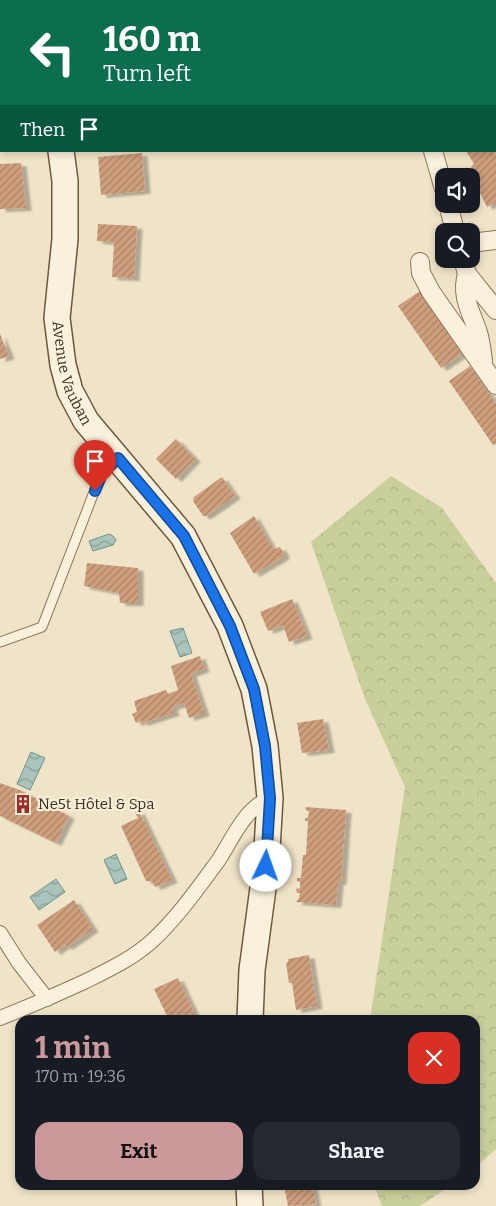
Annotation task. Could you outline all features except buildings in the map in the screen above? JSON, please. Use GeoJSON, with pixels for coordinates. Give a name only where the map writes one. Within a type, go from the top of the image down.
{"type":"FeatureCollection","features":[{"type":"Feature","properties":{"kind":"main road","name":"Avenue Vauban"},"geometry":{"type":"LineString","coordinates":[[61,152],[65,181],[65,238],[57,318],[63,365],[70,391],[86,421],[184,536],[230,626],[254,689],[265,746],[270,798],[266,866],[252,970],[250,1015]]}},
{"type":"Feature","properties":{"kind":"main road"},"geometry":{"type":"LineString","coordinates":[[249,1190],[250,1206]]}},
{"type":"Feature","properties":{"kind":"street"},"geometry":{"type":"LineString","coordinates":[[433,152],[438,168]]}},
{"type":"Feature","properties":{"kind":"street"},"geometry":{"type":"LineString","coordinates":[[480,243],[496,240]]}},
{"type":"Feature","properties":{"kind":"street"},"geometry":{"type":"LineString","coordinates":[[420,262],[421,273],[431,292],[496,385]]}},
{"type":"Feature","properties":{"kind":"street"},"geometry":{"type":"LineString","coordinates":[[465,268],[465,299],[479,336],[484,366]]}},
{"type":"Feature","properties":{"kind":"street"},"geometry":{"type":"LineString","coordinates":[[466,268],[496,310]]}},
{"type":"Feature","properties":{"kind":"street"},"geometry":{"type":"LineString","coordinates":[[0,1018],[47,999],[120,965],[152,942],[167,926],[217,861],[250,812],[260,802],[270,798]]}},
{"type":"Feature","properties":{"kind":"street"},"geometry":{"type":"LineString","coordinates":[[0,932],[19,963],[47,999]]}},
{"type":"Feature","properties":{"kind":"lane"},"geometry":{"type":"LineString","coordinates":[[0,642],[42,627],[102,474],[118,458]]}},
{"type":"Feature","properties":{"kind":"green space"},"geometry":{"type":"Polygon","coordinates":[[[391,476],[442,508],[496,583],[496,1149],[480,1163],[480,1015],[371,1015],[405,787],[365,699],[311,542],[391,476]]]}},
{"type":"Feature","properties":{"kind":"green space"},"geometry":{"type":"Polygon","coordinates":[[[376,1190],[444,1190],[420,1206],[382,1206],[376,1190]]]}},
{"type":"Feature","properties":{"kind":"water"},"geometry":{"type":"Polygon","coordinates":[[[109,534],[116,540],[113,545],[93,551],[89,541],[109,534]]]}},
{"type":"Feature","properties":{"kind":"water"},"geometry":{"type":"Polygon","coordinates":[[[183,628],[192,653],[180,657],[170,631],[183,628]]]}},
{"type":"Feature","properties":{"kind":"water"},"geometry":{"type":"Polygon","coordinates":[[[31,752],[45,758],[30,790],[17,784],[31,752]]]}},
{"type":"Feature","properties":{"kind":"water"},"geometry":{"type":"Polygon","coordinates":[[[116,854],[127,879],[115,884],[104,860],[116,854]]]}},
{"type":"Feature","properties":{"kind":"water"},"geometry":{"type":"Polygon","coordinates":[[[56,879],[65,892],[39,910],[30,897],[56,879]]]}},
{"type":"Feature","properties":{"kind":"place","name":"Ne5t Hôtel & Spa"},"geometry":{"type":"Point","coordinates":[23,804]}},
{"type":"Feature","properties":{"kind":"route"},"geometry":{"type":"LineString","coordinates":[[95,491],[102,474],[118,458],[184,536],[230,626],[254,689],[265,746],[270,798],[266,866]]}}]}
